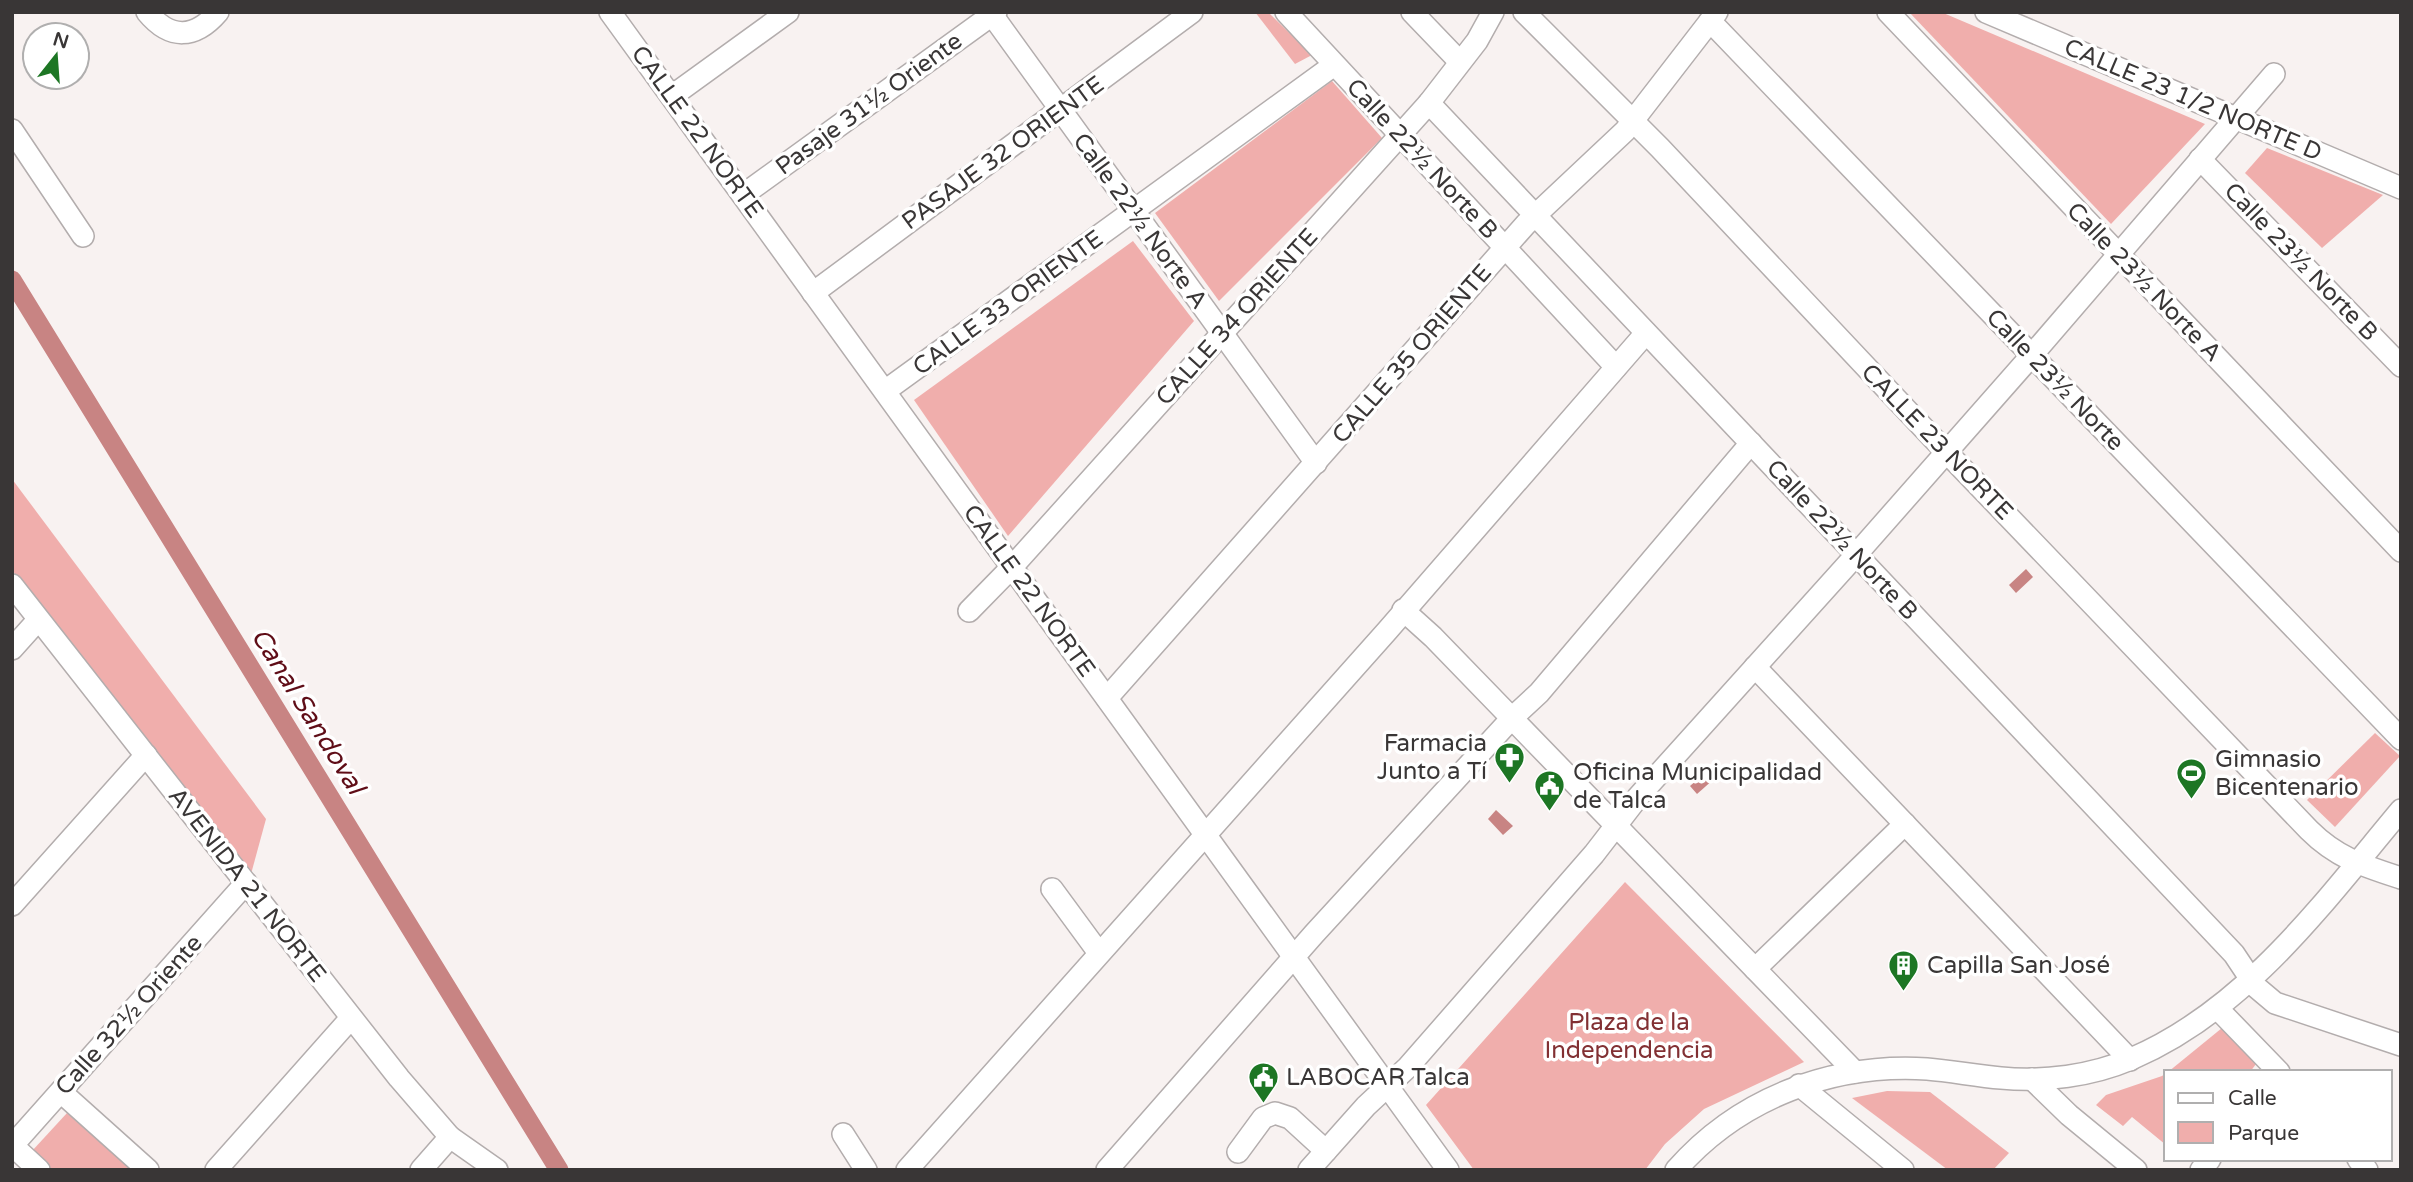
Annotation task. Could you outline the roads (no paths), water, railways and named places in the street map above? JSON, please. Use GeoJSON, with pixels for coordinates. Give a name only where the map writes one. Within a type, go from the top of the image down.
{"type":"FeatureCollection","features":[{"type":"Feature","properties":{"kind":"street"},"geometry":{"type":"LineString","coordinates":[[147,12],[166,29],[186,33],[193,33],[208,24],[218,12]]}},
{"type":"Feature","properties":{"kind":"street","name":"CALLE 22 NORTE"},"geometry":{"type":"LineString","coordinates":[[610,12],[1448,1170]]}},
{"type":"Feature","properties":{"kind":"street"},"geometry":{"type":"LineString","coordinates":[[672,96],[788,12]]}},
{"type":"Feature","properties":{"kind":"street","name":"PASAJE 32 ORIENTE"},"geometry":{"type":"LineString","coordinates":[[813,293],[1192,12]]}},
{"type":"Feature","properties":{"kind":"street","name":"Calle 22½ Norte B"},"geometry":{"type":"LineString","coordinates":[[1286,12],[1616,367]]}},
{"type":"Feature","properties":{"kind":"street"},"geometry":{"type":"LineString","coordinates":[[1412,12],[1460,62]]}},
{"type":"Feature","properties":{"kind":"street","name":"CALLE 34 ORIENTE"},"geometry":{"type":"LineString","coordinates":[[969,611],[1012,567],[1429,103],[1477,41],[1493,12]]}},
{"type":"Feature","properties":{"kind":"street","name":"CALLE 23 NORTE"},"geometry":{"type":"LineString","coordinates":[[1524,12],[1547,20],[1610,101],[1634,121],[2309,830],[2330,849],[2357,863],[2401,878]]}},
{"type":"Feature","properties":{"kind":"street","name":"Calle 23½ Norte A"},"geometry":{"type":"LineString","coordinates":[[1888,12],[2401,551]]}},
{"type":"Feature","properties":{"kind":"street","name":"CALLE 23 1/2 NORTE D"},"geometry":{"type":"LineString","coordinates":[[1986,12],[2401,188]]}},
{"type":"Feature","properties":{"kind":"street","name":"Calle 22½ Norte A"},"geometry":{"type":"LineString","coordinates":[[992,13],[1221,335],[1316,463]]}},
{"type":"Feature","properties":{"kind":"street","name":"Pasaje 31½ Oriente"},"geometry":{"type":"LineString","coordinates":[[743,195],[992,13]]}},
{"type":"Feature","properties":{"kind":"street","name":"CALLE 35 ORIENTE"},"geometry":{"type":"LineString","coordinates":[[1107,698],[1505,248],[1634,121],[1713,16]]}},
{"type":"Feature","properties":{"kind":"street","name":"Calle 23½ Norte"},"geometry":{"type":"LineString","coordinates":[[1713,16],[2032,355],[2401,739]]}},
{"type":"Feature","properties":{"kind":"street","name":"CALLE 33 ORIENTE"},"geometry":{"type":"LineString","coordinates":[[885,391],[1335,65]]}},
{"type":"Feature","properties":{"kind":"street"},"geometry":{"type":"LineString","coordinates":[[1238,1152],[1264,1118],[1275,1113],[1290,1118],[1318,1163],[1366,1106],[1408,1067],[1594,854],[1638,797],[1947,452],[2274,74]]}},
{"type":"Feature","properties":{"kind":"street","name":"Calle 22½ Norte B"},"geometry":{"type":"LineString","coordinates":[[1429,103],[2234,954],[2252,979]]}},
{"type":"Feature","properties":{"kind":"street"},"geometry":{"type":"LineString","coordinates":[[12,130],[83,236]]}},
{"type":"Feature","properties":{"kind":"street","name":"Calle 23½ Norte B"},"geometry":{"type":"LineString","coordinates":[[2200,159],[2401,366]]}},
{"type":"Feature","properties":{"kind":"street"},"geometry":{"type":"LineString","coordinates":[[907,1170],[1387,631],[1646,333]]}},
{"type":"Feature","properties":{"kind":"street"},"geometry":{"type":"LineString","coordinates":[[1107,1170],[1294,957],[1512,718],[1538,693],[1751,443]]}},
{"type":"Feature","properties":{"kind":"street","name":"AVENIDA 21 NORTE"},"geometry":{"type":"LineString","coordinates":[[12,585],[351,1018],[450,1137],[497,1170]]}},
{"type":"Feature","properties":{"kind":"street"},"geometry":{"type":"LineString","coordinates":[[1404,610],[1855,1072]]}},
{"type":"Feature","properties":{"kind":"street"},"geometry":{"type":"LineString","coordinates":[[12,649],[38,620]]}},
{"type":"Feature","properties":{"kind":"street"},"geometry":{"type":"LineString","coordinates":[[1755,667],[2130,1060]]}},
{"type":"Feature","properties":{"kind":"street"},"geometry":{"type":"LineString","coordinates":[[12,905],[146,755]]}},
{"type":"Feature","properties":{"kind":"street"},"geometry":{"type":"LineString","coordinates":[[1676,1170],[1721,1127],[1760,1103],[1799,1085],[1855,1072],[1890,1069],[1926,1069],[2003,1079],[2032,1079],[2082,1074],[2130,1060],[2176,1036],[2217,1009],[2252,979],[2281,951],[2401,810]]}},
{"type":"Feature","properties":{"kind":"street"},"geometry":{"type":"LineString","coordinates":[[1755,969],[1905,824]]}},
{"type":"Feature","properties":{"kind":"street","name":"Calle 32½ Oriente"},"geometry":{"type":"LineString","coordinates":[[13,1146],[246,883]]}},
{"type":"Feature","properties":{"kind":"street"},"geometry":{"type":"LineString","coordinates":[[1052,889],[1099,953]]}},
{"type":"Feature","properties":{"kind":"street"},"geometry":{"type":"LineString","coordinates":[[2252,979],[2261,993],[2275,1003],[2401,1045]]}},
{"type":"Feature","properties":{"kind":"street"},"geometry":{"type":"LineString","coordinates":[[2217,1009],[2278,1070]]}},
{"type":"Feature","properties":{"kind":"street"},"geometry":{"type":"LineString","coordinates":[[216,1170],[351,1018]]}},
{"type":"Feature","properties":{"kind":"street"},"geometry":{"type":"LineString","coordinates":[[2032,1079],[2068,1115],[2136,1170]]}},
{"type":"Feature","properties":{"kind":"street"},"geometry":{"type":"LineString","coordinates":[[1799,1085],[1903,1170]]}},
{"type":"Feature","properties":{"kind":"street"},"geometry":{"type":"LineString","coordinates":[[61,1092],[148,1170]]}},
{"type":"Feature","properties":{"kind":"street"},"geometry":{"type":"LineString","coordinates":[[843,1134],[866,1170]]}},
{"type":"Feature","properties":{"kind":"street"},"geometry":{"type":"LineString","coordinates":[[421,1170],[450,1137]]}},
{"type":"Feature","properties":{"kind":"street"},"geometry":{"type":"LineString","coordinates":[[13,1146],[39,1170]]}},
{"type":"Feature","properties":{"kind":"waterway","name":"Canal Sandoval"},"geometry":{"type":"LineString","coordinates":[[12,280],[559,1170]]}},
{"type":"Feature","properties":{"kind":"place","name":"Farmacia Junto a Tí"},"geometry":{"type":"Point","coordinates":[1510,784]}},
{"type":"Feature","properties":{"kind":"place","name":"Gimnasio Bicentenario"},"geometry":{"type":"Point","coordinates":[2192,800]}},
{"type":"Feature","properties":{"kind":"place","name":"Oficina Municipalidad de Talca"},"geometry":{"type":"Point","coordinates":[1550,813]}},
{"type":"Feature","properties":{"kind":"place","name":"Capilla San José"},"geometry":{"type":"Point","coordinates":[1904,992]}},
{"type":"Feature","properties":{"kind":"place","name":"LABOCAR Talca"},"geometry":{"type":"Point","coordinates":[1263,1104]}},
{"type":"Feature","properties":{"kind":"park label","name":"Plaza de la Independencia"},"geometry":{"type":"Point","coordinates":[1629,1036]}}]}
